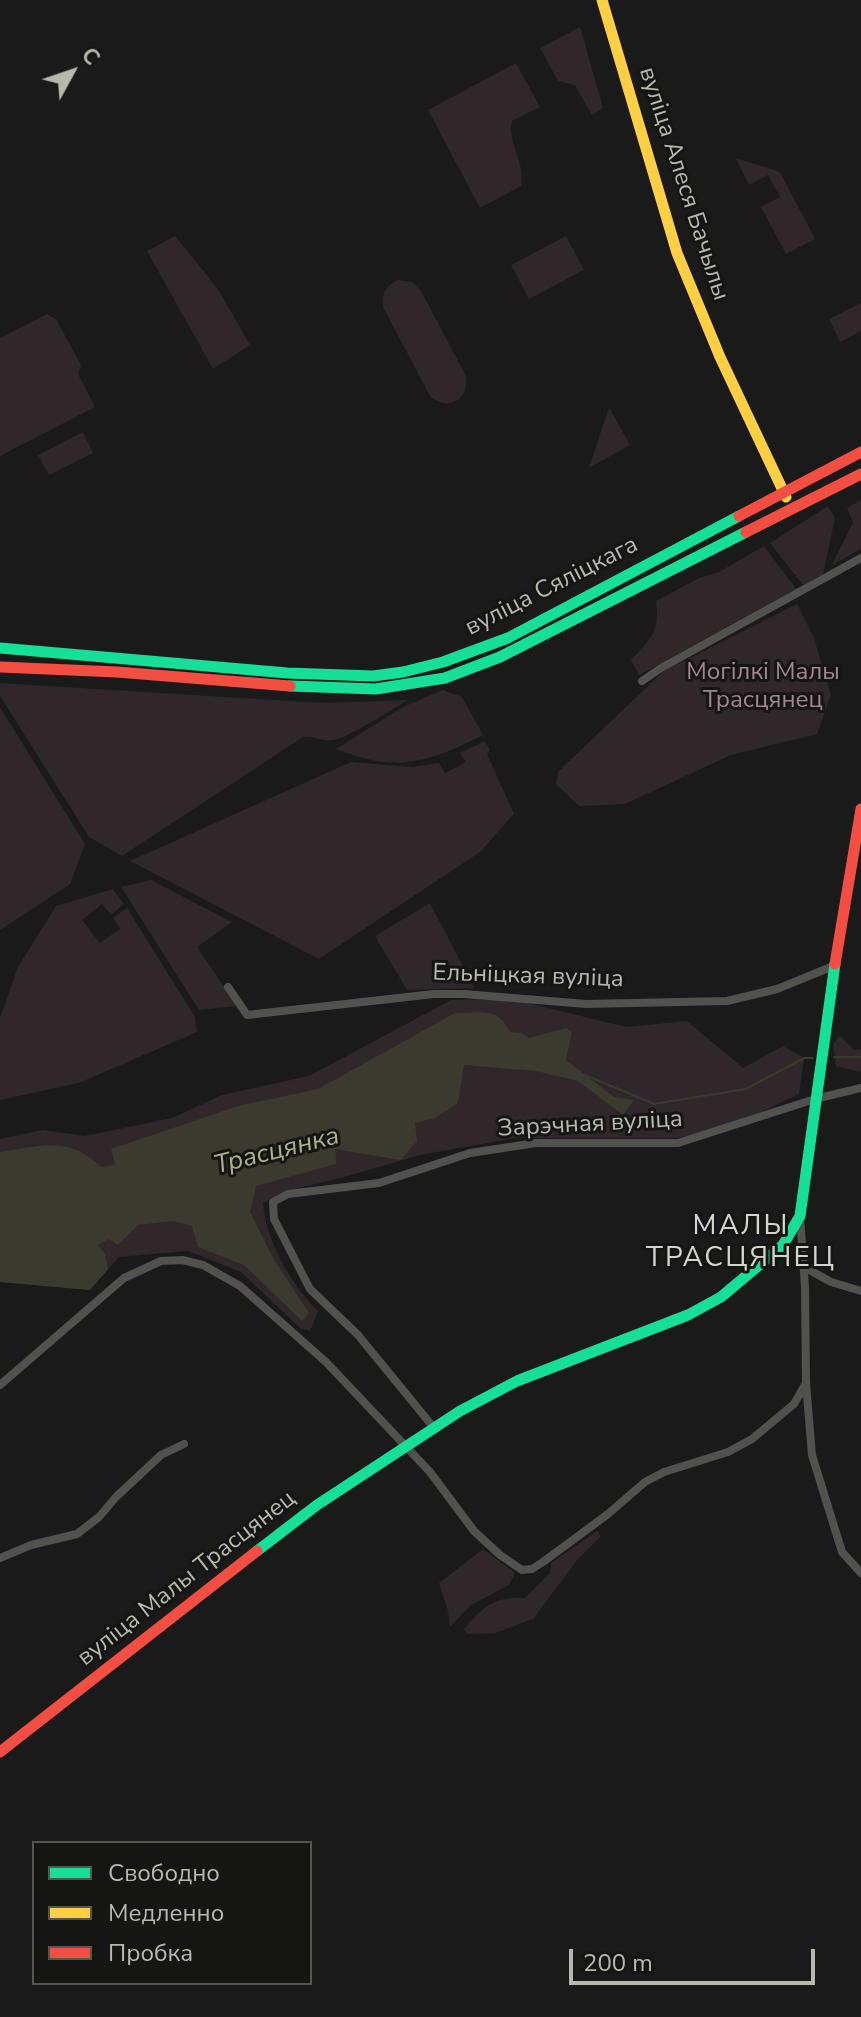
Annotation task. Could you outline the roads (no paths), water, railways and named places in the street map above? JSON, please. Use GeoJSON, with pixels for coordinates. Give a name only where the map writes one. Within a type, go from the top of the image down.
{"type":"FeatureCollection","features":[{"type":"Feature","properties":{"kind":"street","name":"вуліца Алеся Бачылы"},"geometry":{"type":"LineString","coordinates":[[602,0],[677,253],[720,357],[792,507]]}},
{"type":"Feature","properties":{"kind":"street","name":"вуліца Сяліцкага"},"geometry":{"type":"LineString","coordinates":[[0,648],[287,673],[373,676],[403,672],[443,662],[508,638],[861,452]]}},
{"type":"Feature","properties":{"kind":"street","name":"вуліца Сяліцкага"},"geometry":{"type":"LineString","coordinates":[[0,667],[117,672],[329,689],[376,689],[445,678],[500,657],[861,474]]}},
{"type":"Feature","properties":{"kind":"street"},"geometry":{"type":"LineString","coordinates":[[642,681],[861,558]]}},
{"type":"Feature","properties":{"kind":"street"},"geometry":{"type":"LineString","coordinates":[[815,1099],[861,809]]}},
{"type":"Feature","properties":{"kind":"street","name":"Ельніцкая вуліца"},"geometry":{"type":"LineString","coordinates":[[228,987],[247,1015],[434,994],[586,1004],[727,1001],[777,989],[836,964]]}},
{"type":"Feature","properties":{"kind":"street","name":"Зарэчная вуліца"},"geometry":{"type":"LineString","coordinates":[[434,1428],[358,1335],[310,1289],[274,1219],[273,1202],[278,1197],[379,1183],[470,1153],[536,1143],[678,1143],[815,1099],[861,1088]]}},
{"type":"Feature","properties":{"kind":"street","name":"вуліца Малы Трасцянец"},"geometry":{"type":"LineString","coordinates":[[0,1752],[317,1505],[404,1446],[460,1411],[539,1371],[688,1315],[730,1290],[783,1245],[800,1216],[815,1099]]}},
{"type":"Feature","properties":{"kind":"street"},"geometry":{"type":"LineString","coordinates":[[800,1216],[812,1455],[842,1552],[861,1573]]}},
{"type":"Feature","properties":{"kind":"street"},"geometry":{"type":"LineString","coordinates":[[783,1245],[798,1253],[804,1267],[831,1282],[861,1291]]}},
{"type":"Feature","properties":{"kind":"street"},"geometry":{"type":"LineString","coordinates":[[0,1370],[4,1382],[124,1278],[161,1261],[193,1261],[219,1272],[261,1303],[326,1362],[430,1472],[474,1531],[513,1565],[527,1570],[584,1532],[645,1482],[664,1472],[728,1452],[752,1439],[794,1404],[806,1383]]}},
{"type":"Feature","properties":{"kind":"street"},"geometry":{"type":"LineString","coordinates":[[0,1558],[31,1545],[77,1534],[99,1517],[161,1455],[184,1444]]}},
{"type":"Feature","properties":{"kind":"water"},"geometry":{"type":"Polygon","coordinates":[[[455,1013],[494,1015],[510,1032],[529,1038],[566,1028],[572,1032],[566,1060],[614,1097],[634,1100],[623,1115],[578,1081],[536,1071],[464,1065],[458,1103],[435,1118],[415,1123],[417,1141],[401,1160],[335,1149],[336,1164],[256,1186],[250,1212],[273,1258],[309,1313],[302,1321],[244,1265],[198,1247],[192,1226],[173,1221],[138,1225],[118,1245],[109,1239],[98,1245],[105,1254],[108,1269],[90,1290],[0,1282],[0,1152],[54,1145],[77,1150],[101,1167],[115,1165],[111,1149],[238,1106],[318,1089],[455,1013]]]}},
{"type":"Feature","properties":{"kind":"waterway","name":"Трасцянка"},"geometry":{"type":"LineString","coordinates":[[834,1057],[861,1057]]}},
{"type":"Feature","properties":{"kind":"waterway","name":"Трасцянка"},"geometry":{"type":"LineString","coordinates":[[585,1075],[654,1104],[746,1089],[804,1058],[813,1058]]}},
{"type":"Feature","properties":{"kind":"district","name":"МАЛЫ ТРАСЦЯНЕЦ"},"geometry":{"type":"Point","coordinates":[741,1243]}},
{"type":"Feature","properties":{"kind":"park label","name":"Могілкі Малы Трасцянец"},"geometry":{"type":"Point","coordinates":[763,687]}}]}
